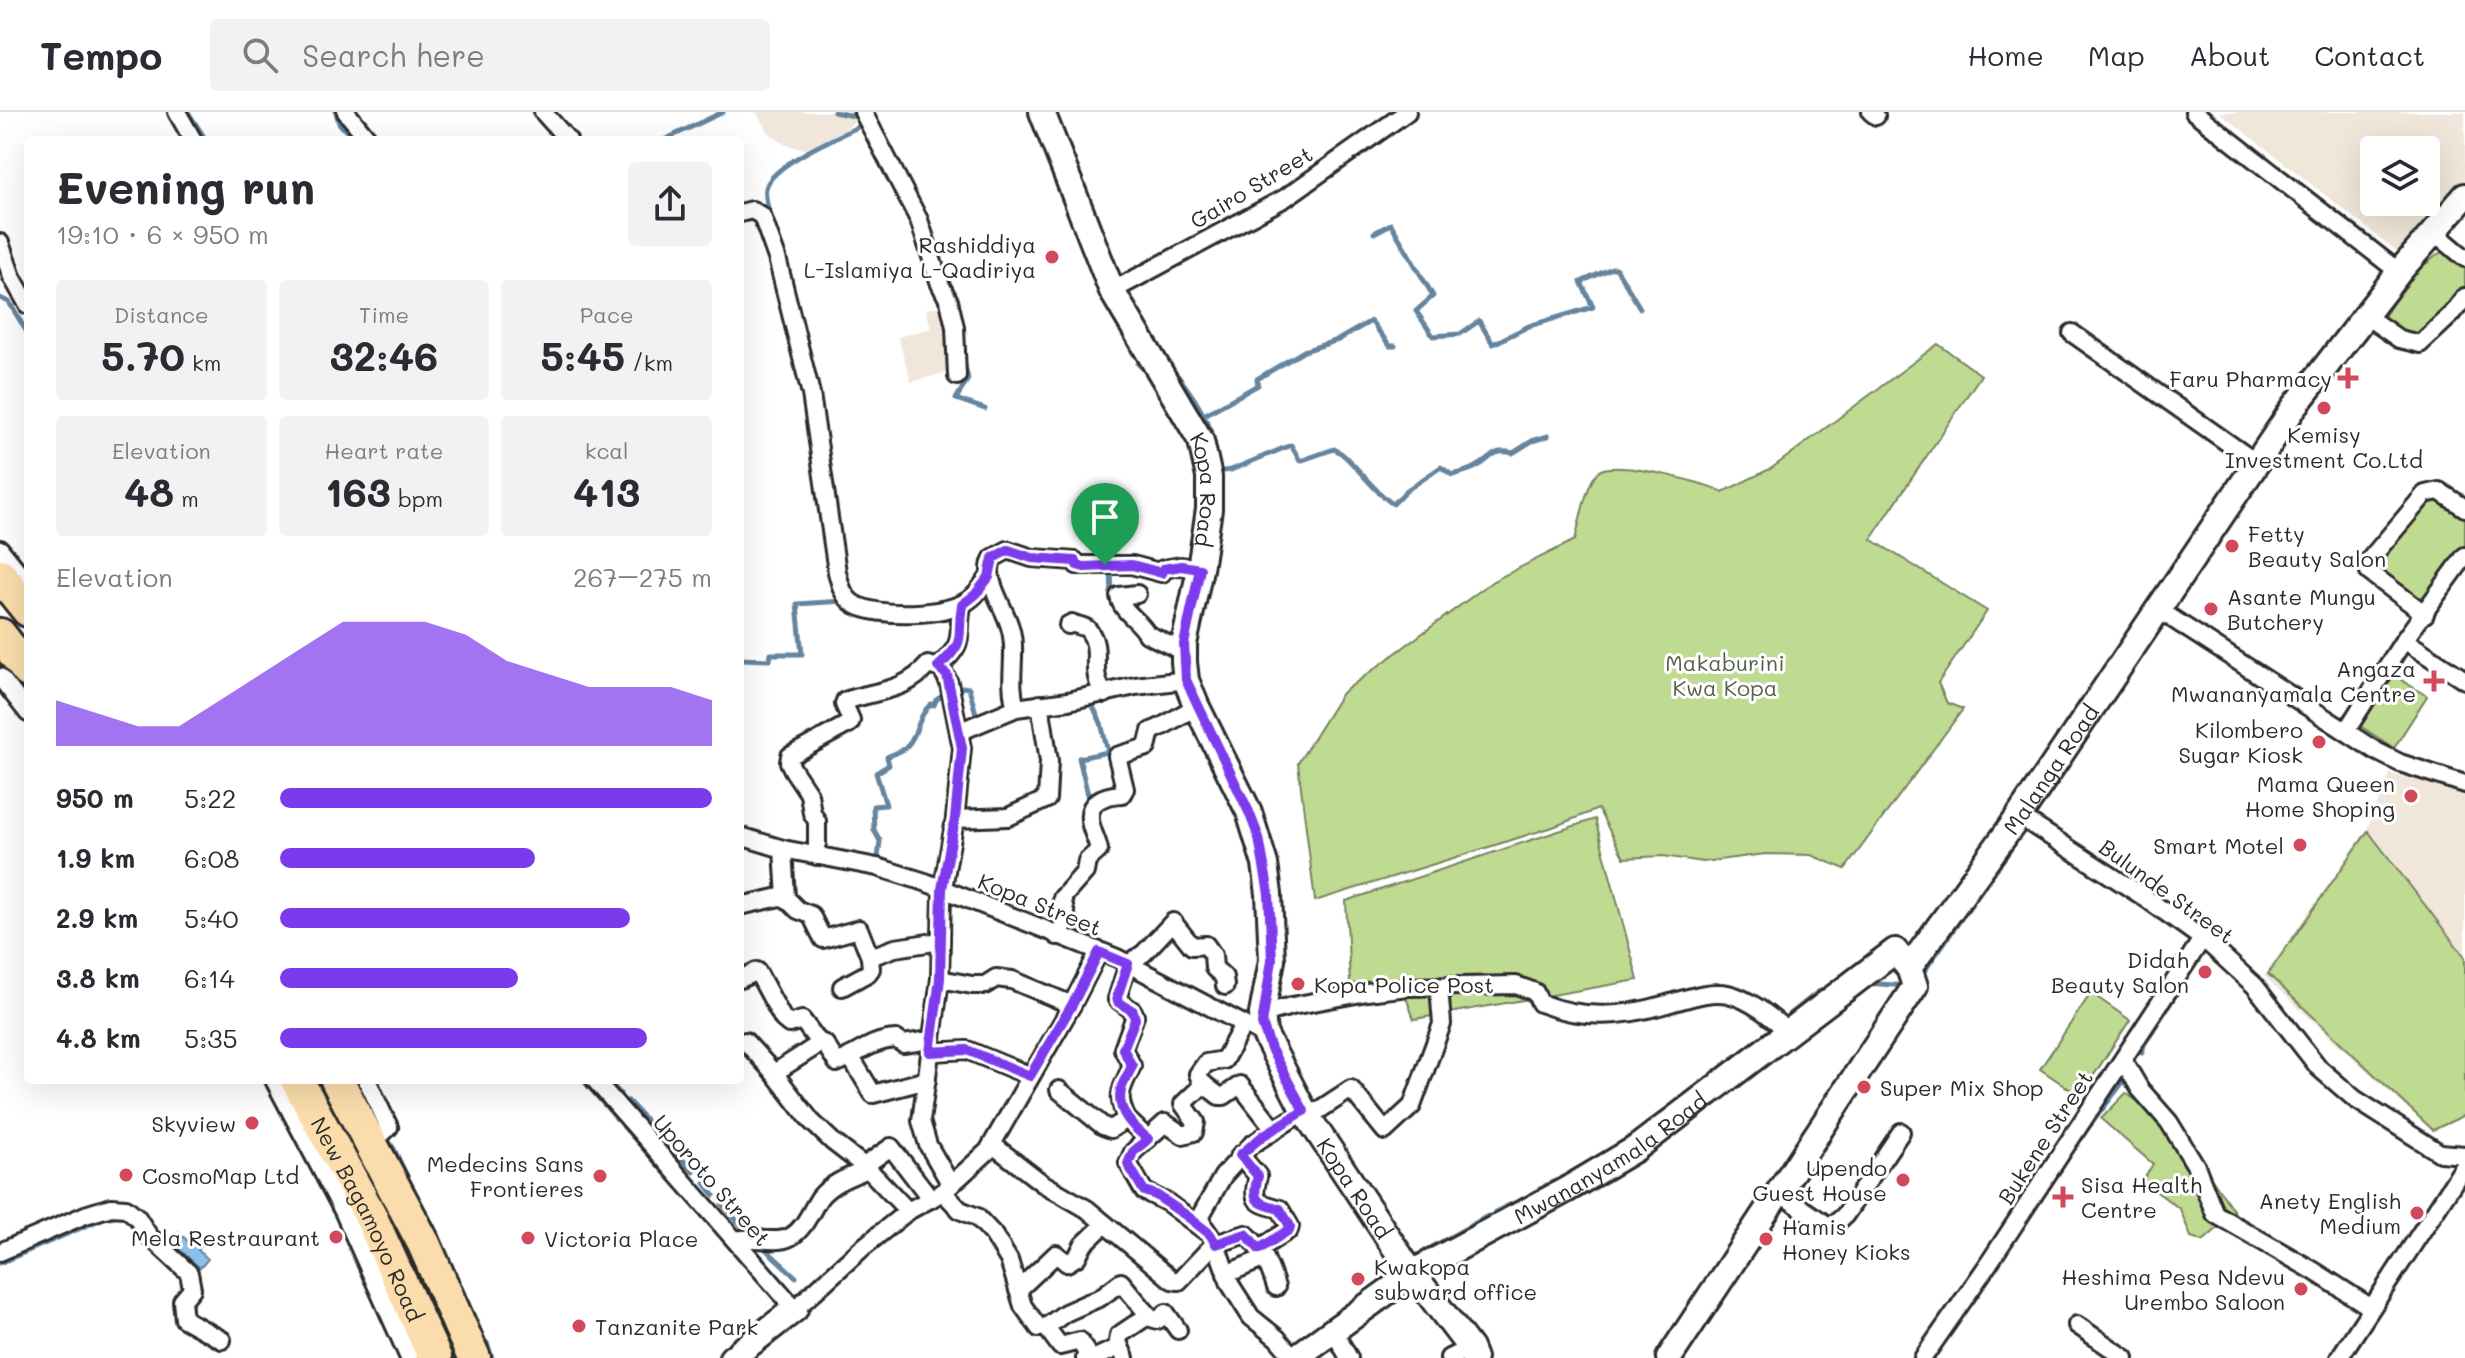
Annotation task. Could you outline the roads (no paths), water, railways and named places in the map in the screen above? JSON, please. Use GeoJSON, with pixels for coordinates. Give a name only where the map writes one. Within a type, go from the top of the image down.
{"type":"FeatureCollection","features":[{"type":"Feature","properties":{"kind":"highway"},"geometry":{"type":"LineString","coordinates":[[0,575],[24,605]]}},
{"type":"Feature","properties":{"kind":"highway"},"geometry":{"type":"LineString","coordinates":[[0,635],[24,666]]}},
{"type":"Feature","properties":{"kind":"highway","name":"New Bagamoyo Road"},"geometry":{"type":"LineString","coordinates":[[299,1084],[369,1213],[435,1358]]}},
{"type":"Feature","properties":{"kind":"highway","name":"New Bagamoyo Road"},"geometry":{"type":"LineString","coordinates":[[339,1084],[424,1244],[474,1358]]}},
{"type":"Feature","properties":{"kind":"street"},"geometry":{"type":"LineString","coordinates":[[177,112],[191,136]]}},
{"type":"Feature","properties":{"kind":"street"},"geometry":{"type":"LineString","coordinates":[[346,112],[366,136]]}},
{"type":"Feature","properties":{"kind":"street"},"geometry":{"type":"LineString","coordinates":[[543,112],[564,136]]}},
{"type":"Feature","properties":{"kind":"street"},"geometry":{"type":"LineString","coordinates":[[863,112],[919,220],[940,284],[949,301],[955,327],[957,376]]}},
{"type":"Feature","properties":{"kind":"street","name":"Kopa Road"},"geometry":{"type":"LineString","coordinates":[[1042,112],[1112,291],[1201,441],[1209,477],[1209,509],[1188,621],[1184,652],[1186,680],[1249,812],[1265,864],[1272,960],[1257,1025],[1304,1111],[1414,1272],[1464,1355]]}},
{"type":"Feature","properties":{"kind":"street","name":"Gairo Street"},"geometry":{"type":"LineString","coordinates":[[1112,291],[1285,198],[1407,112]]}},
{"type":"Feature","properties":{"kind":"street"},"geometry":{"type":"LineString","coordinates":[[2194,112],[2399,272]]}},
{"type":"Feature","properties":{"kind":"street","name":"Malanga Road"},"geometry":{"type":"LineString","coordinates":[[1669,1358],[1915,986],[1909,968],[2019,816],[2255,462],[2399,272],[2465,196]]}},
{"type":"Feature","properties":{"kind":"street"},"geometry":{"type":"LineString","coordinates":[[744,212],[752,210],[762,216],[777,258],[811,394],[837,572],[845,595],[853,603],[891,613],[926,612],[962,605],[975,595],[989,577],[993,558],[1008,550],[1032,558],[1075,561],[1084,567],[1132,565],[1162,573],[1163,569],[1181,566],[1200,569]]}},
{"type":"Feature","properties":{"kind":"street"},"geometry":{"type":"LineString","coordinates":[[2433,231],[2465,258]]}},
{"type":"Feature","properties":{"kind":"street"},"geometry":{"type":"LineString","coordinates":[[0,244],[12,277],[24,298]]}},
{"type":"Feature","properties":{"kind":"street"},"geometry":{"type":"LineString","coordinates":[[2366,316],[2399,339],[2420,344],[2465,297]]}},
{"type":"Feature","properties":{"kind":"street"},"geometry":{"type":"LineString","coordinates":[[2072,333],[2255,462]]}},
{"type":"Feature","properties":{"kind":"street"},"geometry":{"type":"LineString","coordinates":[[2425,614],[2369,572],[2371,558],[2425,494],[2439,491],[2465,508]]}},
{"type":"Feature","properties":{"kind":"street"},"geometry":{"type":"LineString","coordinates":[[0,549],[24,580]]}},
{"type":"Feature","properties":{"kind":"street"},"geometry":{"type":"LineString","coordinates":[[2346,731],[2404,640],[2465,556]]}},
{"type":"Feature","properties":{"kind":"street"},"geometry":{"type":"LineString","coordinates":[[989,577],[1011,630],[1011,680],[1016,708]]}},
{"type":"Feature","properties":{"kind":"street"},"geometry":{"type":"LineString","coordinates":[[1137,594],[1119,596],[1119,602],[1127,613],[1144,626],[1147,634],[1184,652]]}},
{"type":"Feature","properties":{"kind":"street"},"geometry":{"type":"LineString","coordinates":[[938,667],[959,642],[962,605]]}},
{"type":"Feature","properties":{"kind":"street"},"geometry":{"type":"LineString","coordinates":[[2156,608],[2400,763],[2463,781]]}},
{"type":"Feature","properties":{"kind":"street"},"geometry":{"type":"LineString","coordinates":[[1068,625],[1072,623],[1090,632],[1095,644],[1095,677],[1105,694]]}},
{"type":"Feature","properties":{"kind":"street"},"geometry":{"type":"LineString","coordinates":[[2404,640],[2465,680]]}},
{"type":"Feature","properties":{"kind":"street"},"geometry":{"type":"LineString","coordinates":[[817,856],[817,821],[812,813],[809,794],[789,762],[790,756],[850,723],[845,701],[898,687],[917,678],[928,665],[938,667],[947,675],[961,731],[962,748],[955,819],[942,889],[940,979],[922,1110],[922,1132],[942,1192]]}},
{"type":"Feature","properties":{"kind":"street"},"geometry":{"type":"LineString","coordinates":[[0,677],[24,708]]}},
{"type":"Feature","properties":{"kind":"street"},"geometry":{"type":"LineString","coordinates":[[961,731],[1016,708],[1186,680]]}},
{"type":"Feature","properties":{"kind":"street"},"geometry":{"type":"LineString","coordinates":[[955,819],[1008,817],[1047,799],[1049,761],[1040,704]]}},
{"type":"Feature","properties":{"kind":"street"},"geometry":{"type":"LineString","coordinates":[[1057,936],[1067,920],[1062,898],[1085,872],[1087,861],[1099,850],[1090,820],[1096,802],[1105,795],[1122,794],[1125,789],[1117,756],[1147,747],[1151,731],[1197,707]]}},
{"type":"Feature","properties":{"kind":"street","name":"Bulunde Street"},"geometry":{"type":"LineString","coordinates":[[2019,816],[2147,899],[2202,939],[2255,986],[2319,1068],[2355,1099],[2440,1153],[2465,1155]]}},
{"type":"Feature","properties":{"kind":"street","name":"Kopa Street"},"geometry":{"type":"LineString","coordinates":[[744,837],[783,849],[877,867],[942,889],[1128,964],[1257,1025]]}},
{"type":"Feature","properties":{"kind":"street"},"geometry":{"type":"LineString","coordinates":[[783,849],[786,898]]}},
{"type":"Feature","properties":{"kind":"street"},"geometry":{"type":"LineString","coordinates":[[744,905],[786,898],[798,910],[811,915],[823,939],[859,929],[870,957],[871,969],[842,987]]}},
{"type":"Feature","properties":{"kind":"street"},"geometry":{"type":"LineString","coordinates":[[1148,1139],[1127,1119],[1120,1092],[1132,1068],[1123,1049],[1135,1016],[1133,1011],[1118,1002],[1117,997],[1128,964],[1144,953],[1173,922],[1192,946],[1206,945],[1213,955],[1214,968],[1224,977],[1225,986]]}},
{"type":"Feature","properties":{"kind":"street","name":"Bukene Street"},"geometry":{"type":"LineString","coordinates":[[1924,1358],[2202,939]]}},
{"type":"Feature","properties":{"kind":"street"},"geometry":{"type":"LineString","coordinates":[[870,957],[895,948],[941,941]]}},
{"type":"Feature","properties":{"kind":"street","name":"Mwananyamala Road"},"geometry":{"type":"LineString","coordinates":[[1294,1358],[1414,1272],[1635,1149],[1895,951],[1909,968]]}},
{"type":"Feature","properties":{"kind":"street"},"geometry":{"type":"LineString","coordinates":[[732,1358],[795,1309],[908,1211],[942,1192],[973,1167],[993,1145],[1099,952]]}},
{"type":"Feature","properties":{"kind":"street"},"geometry":{"type":"LineString","coordinates":[[744,977],[757,971],[783,1019],[789,1024],[802,1020],[825,1044],[837,1063],[881,1040],[896,1039],[903,1044],[967,1050],[1030,1076]]}},
{"type":"Feature","properties":{"kind":"street"},"geometry":{"type":"LineString","coordinates":[[940,979],[972,985],[985,985],[996,978],[1012,980],[1072,1005]]}},
{"type":"Feature","properties":{"kind":"street"},"geometry":{"type":"LineString","coordinates":[[1275,1130],[1240,1085],[1222,1096],[1204,1084],[1198,1074],[1206,1063],[1224,1060],[1257,1025],[1292,1006],[1367,992],[1516,985],[1535,992],[1540,1003],[1560,1011],[1590,1016],[1618,1016],[1694,996],[1727,994],[1766,1012],[1790,1033]]}},
{"type":"Feature","properties":{"kind":"street"},"geometry":{"type":"LineString","coordinates":[[1294,1358],[1277,1338],[1251,1317],[1226,1274],[1201,1215],[1223,1176],[1240,1155],[1264,1135],[1304,1111],[1316,1112],[1351,1089],[1385,1131],[1407,1112],[1412,1106],[1442,1024],[1439,987]]}},
{"type":"Feature","properties":{"kind":"street"},"geometry":{"type":"LineString","coordinates":[[745,1041],[811,1121],[866,1167],[908,1211]]}},
{"type":"Feature","properties":{"kind":"street"},"geometry":{"type":"LineString","coordinates":[[774,1073],[821,1043]]}},
{"type":"Feature","properties":{"kind":"street"},"geometry":{"type":"LineString","coordinates":[[850,1056],[875,1095],[927,1080]]}},
{"type":"Feature","properties":{"kind":"street"},"geometry":{"type":"LineString","coordinates":[[2123,1060],[2140,1089],[2169,1122],[2196,1166],[2215,1214],[2370,1307]]}},
{"type":"Feature","properties":{"kind":"street"},"geometry":{"type":"LineString","coordinates":[[276,1084],[343,1211],[409,1358]]}},
{"type":"Feature","properties":{"kind":"street"},"geometry":{"type":"LineString","coordinates":[[369,1084],[389,1127],[372,1143]]}},
{"type":"Feature","properties":{"kind":"street","name":"Uporoto Street"},"geometry":{"type":"LineString","coordinates":[[598,1084],[795,1309]]}},
{"type":"Feature","properties":{"kind":"street"},"geometry":{"type":"LineString","coordinates":[[1204,1084],[1183,1104],[1196,1122],[1194,1132],[1183,1135],[1165,1123],[1133,1152],[1128,1163],[1147,1193],[1168,1203],[1213,1239]]}},
{"type":"Feature","properties":{"kind":"street"},"geometry":{"type":"LineString","coordinates":[[1059,1090],[1103,1126],[1111,1129],[1127,1119]]}},
{"type":"Feature","properties":{"kind":"street"},"geometry":{"type":"LineString","coordinates":[[1778,1192],[1827,1225],[1836,1223],[1845,1215],[1901,1132]]}},
{"type":"Feature","properties":{"kind":"street"},"geometry":{"type":"LineString","coordinates":[[993,1145],[1042,1183],[1087,1209],[1176,1282],[1213,1239],[1246,1234],[1262,1254],[1276,1287]]}},
{"type":"Feature","properties":{"kind":"street"},"geometry":{"type":"LineString","coordinates":[[735,1240],[747,1237],[782,1240],[790,1237],[797,1232],[826,1191],[866,1167],[891,1147],[960,1210],[977,1217],[993,1234],[1006,1253],[1028,1314],[1039,1328],[1101,1297],[1121,1282],[1155,1321],[1166,1313],[1178,1330]]}},
{"type":"Feature","properties":{"kind":"street"},"geometry":{"type":"LineString","coordinates":[[1226,1274],[1262,1254],[1290,1226],[1280,1209],[1261,1205],[1257,1201],[1255,1188],[1258,1176],[1240,1155]]}},
{"type":"Feature","properties":{"kind":"street"},"geometry":{"type":"LineString","coordinates":[[2339,1358],[2465,1165]]}},
{"type":"Feature","properties":{"kind":"street"},"geometry":{"type":"LineString","coordinates":[[0,1252],[85,1215],[111,1207],[126,1208],[137,1217],[157,1244],[189,1273],[193,1283],[182,1301],[184,1319],[222,1340]]}},
{"type":"Feature","properties":{"kind":"street"},"geometry":{"type":"LineString","coordinates":[[1018,1290],[1056,1254],[1067,1263],[1073,1261],[1083,1245],[1105,1224]]}},
{"type":"Feature","properties":{"kind":"street"},"geometry":{"type":"LineString","coordinates":[[1046,1327],[1060,1346],[1080,1341],[1089,1358],[1122,1352],[1119,1335],[1149,1315]]}},
{"type":"Feature","properties":{"kind":"street"},"geometry":{"type":"LineString","coordinates":[[2077,1325],[2125,1358]]}},
{"type":"Feature","properties":{"kind":"street"},"geometry":{"type":"LineString","coordinates":[[1333,1330],[1349,1358]]}},
{"type":"Feature","properties":{"kind":"water"},"geometry":{"type":"Polygon","coordinates":[[[178,1232],[190,1243],[194,1239],[201,1246],[198,1250],[208,1259],[200,1268],[170,1241],[178,1232]]]}},
{"type":"Feature","properties":{"kind":"waterway"},"geometry":{"type":"LineString","coordinates":[[188,112],[203,136]]}},
{"type":"Feature","properties":{"kind":"waterway"},"geometry":{"type":"LineString","coordinates":[[336,112],[339,123],[347,132],[355,134]]}},
{"type":"Feature","properties":{"kind":"waterway"},"geometry":{"type":"LineString","coordinates":[[672,136],[723,112]]}},
{"type":"Feature","properties":{"kind":"waterway"},"geometry":{"type":"LineString","coordinates":[[834,112],[859,117]]}},
{"type":"Feature","properties":{"kind":"waterway"},"geometry":{"type":"LineString","coordinates":[[770,219],[766,188],[771,179],[794,160],[866,123]]}},
{"type":"Feature","properties":{"kind":"waterway"},"geometry":{"type":"LineString","coordinates":[[1374,233],[1391,224],[1433,296],[1416,311],[1433,336],[1460,334],[1479,321],[1493,344],[1529,326],[1593,307],[1581,282],[1612,268],[1616,268],[1640,308]]}},
{"type":"Feature","properties":{"kind":"waterway"},"geometry":{"type":"LineString","coordinates":[[0,298],[9,302],[24,327]]}},
{"type":"Feature","properties":{"kind":"waterway"},"geometry":{"type":"LineString","coordinates":[[1111,311],[1140,361],[1138,364],[1150,375]]}},
{"type":"Feature","properties":{"kind":"waterway"},"geometry":{"type":"LineString","coordinates":[[1202,416],[1258,385],[1257,379],[1304,351],[1338,340],[1371,321],[1390,346],[1395,346]]}},
{"type":"Feature","properties":{"kind":"waterway"},"geometry":{"type":"LineString","coordinates":[[962,353],[968,379],[956,399],[985,409]]}},
{"type":"Feature","properties":{"kind":"waterway"},"geometry":{"type":"LineString","coordinates":[[1171,368],[1194,398],[1207,422],[1216,458]]}},
{"type":"Feature","properties":{"kind":"waterway"},"geometry":{"type":"LineString","coordinates":[[1217,472],[1231,470],[1291,445],[1300,461],[1334,449],[1393,504],[1407,490],[1441,467],[1452,475],[1462,473],[1496,453],[1513,453],[1532,441],[1548,436]]}},
{"type":"Feature","properties":{"kind":"waterway"},"geometry":{"type":"LineString","coordinates":[[1111,570],[1112,596]]}},
{"type":"Feature","properties":{"kind":"waterway"},"geometry":{"type":"LineString","coordinates":[[744,659],[770,660],[771,654],[802,654],[797,604],[844,601]]}},
{"type":"Feature","properties":{"kind":"waterway"},"geometry":{"type":"LineString","coordinates":[[954,687],[957,690],[969,688],[978,721]]}},
{"type":"Feature","properties":{"kind":"waterway"},"geometry":{"type":"LineString","coordinates":[[877,866],[880,841],[874,830],[873,806],[886,805],[876,773],[889,765],[887,757],[903,749],[913,738],[926,709],[948,692]]}},
{"type":"Feature","properties":{"kind":"waterway"},"geometry":{"type":"LineString","coordinates":[[1090,700],[1101,723],[1108,752],[1079,758],[1090,803]]}},
{"type":"Feature","properties":{"kind":"waterway"},"geometry":{"type":"LineString","coordinates":[[1920,977],[2018,838]]}},
{"type":"Feature","properties":{"kind":"waterway"},"geometry":{"type":"LineString","coordinates":[[2142,1053],[2200,956]]}},
{"type":"Feature","properties":{"kind":"waterway"},"geometry":{"type":"LineString","coordinates":[[1866,983],[1908,986]]}},
{"type":"Feature","properties":{"kind":"waterway"},"geometry":{"type":"LineString","coordinates":[[1788,1016],[1818,992],[1829,989]]}},
{"type":"Feature","properties":{"kind":"waterway"},"geometry":{"type":"LineString","coordinates":[[1757,1041],[1775,1027]]}},
{"type":"Feature","properties":{"kind":"waterway"},"geometry":{"type":"LineString","coordinates":[[2082,1136],[2129,1074]]}},
{"type":"Feature","properties":{"kind":"waterway"},"geometry":{"type":"LineString","coordinates":[[586,1084],[617,1119]]}},
{"type":"Feature","properties":{"kind":"waterway"},"geometry":{"type":"LineString","coordinates":[[611,1084],[620,1094]]}},
{"type":"Feature","properties":{"kind":"waterway"},"geometry":{"type":"LineString","coordinates":[[628,1101],[694,1172]]}},
{"type":"Feature","properties":{"kind":"waterway"},"geometry":{"type":"LineString","coordinates":[[1807,1170],[1828,1142],[1838,1122]]}},
{"type":"Feature","properties":{"kind":"waterway"},"geometry":{"type":"LineString","coordinates":[[623,1126],[662,1169]]}},
{"type":"Feature","properties":{"kind":"waterway"},"geometry":{"type":"LineString","coordinates":[[385,1136],[414,1191]]}},
{"type":"Feature","properties":{"kind":"waterway"},"geometry":{"type":"LineString","coordinates":[[1562,1178],[1575,1171]]}},
{"type":"Feature","properties":{"kind":"waterway"},"geometry":{"type":"LineString","coordinates":[[1545,1186],[1555,1181]]}},
{"type":"Feature","properties":{"kind":"waterway"},"geometry":{"type":"LineString","coordinates":[[705,1183],[714,1195]]}},
{"type":"Feature","properties":{"kind":"waterway"},"geometry":{"type":"LineString","coordinates":[[1533,1193],[1542,1188]]}},
{"type":"Feature","properties":{"kind":"waterway"},"geometry":{"type":"LineString","coordinates":[[1495,1212],[1516,1202]]}},
{"type":"Feature","properties":{"kind":"waterway"},"geometry":{"type":"LineString","coordinates":[[722,1204],[745,1230]]}},
{"type":"Feature","properties":{"kind":"waterway"},"geometry":{"type":"LineString","coordinates":[[0,1263],[104,1218],[119,1215]]}},
{"type":"Feature","properties":{"kind":"waterway"},"geometry":{"type":"LineString","coordinates":[[1409,1260],[1488,1216]]}},
{"type":"Feature","properties":{"kind":"waterway"},"geometry":{"type":"LineString","coordinates":[[760,1244],[796,1277]]}},
{"type":"Feature","properties":{"kind":"waterway"},"geometry":{"type":"LineString","coordinates":[[487,1343],[492,1358]]}},
{"type":"Feature","properties":{"kind":"place","name":"Rashiddiya L-Islamiya L-Qadiriya"},"geometry":{"type":"Point","coordinates":[1052,257]}},
{"type":"Feature","properties":{"kind":"place","name":"Faru Pharmacy"},"geometry":{"type":"Point","coordinates":[2348,378]}},
{"type":"Feature","properties":{"kind":"place","name":"Kemisy Investment Co.Ltd"},"geometry":{"type":"Point","coordinates":[2324,408]}},
{"type":"Feature","properties":{"kind":"place","name":"Fetty Beauty Salon"},"geometry":{"type":"Point","coordinates":[2232,546]}},
{"type":"Feature","properties":{"kind":"place","name":"Asante Mungu Butchery"},"geometry":{"type":"Point","coordinates":[2211,609]}},
{"type":"Feature","properties":{"kind":"place","name":"Angaza Mwananyamala Centre"},"geometry":{"type":"Point","coordinates":[2434,681]}},
{"type":"Feature","properties":{"kind":"place","name":"Kilombero Sugar Kiosk"},"geometry":{"type":"Point","coordinates":[2319,742]}},
{"type":"Feature","properties":{"kind":"place","name":"Mama Queen Home Shoping"},"geometry":{"type":"Point","coordinates":[2411,796]}},
{"type":"Feature","properties":{"kind":"place","name":"Smart Motel"},"geometry":{"type":"Point","coordinates":[2300,845]}},
{"type":"Feature","properties":{"kind":"place","name":"Didah Beauty Salon"},"geometry":{"type":"Point","coordinates":[2205,972]}},
{"type":"Feature","properties":{"kind":"place","name":"Kopa Police Post"},"geometry":{"type":"Point","coordinates":[1298,984]}},
{"type":"Feature","properties":{"kind":"place","name":"Super Mix Shop"},"geometry":{"type":"Point","coordinates":[1864,1087]}},
{"type":"Feature","properties":{"kind":"place","name":"Skyview"},"geometry":{"type":"Point","coordinates":[252,1123]}},
{"type":"Feature","properties":{"kind":"place","name":"CosmoMap Ltd"},"geometry":{"type":"Point","coordinates":[126,1175]}},
{"type":"Feature","properties":{"kind":"place","name":"Medecins Sans Frontieres"},"geometry":{"type":"Point","coordinates":[600,1176]}},
{"type":"Feature","properties":{"kind":"place","name":"Upendo Guest House"},"geometry":{"type":"Point","coordinates":[1903,1180]}},
{"type":"Feature","properties":{"kind":"place","name":"Sisa Health Centre"},"geometry":{"type":"Point","coordinates":[2063,1197]}},
{"type":"Feature","properties":{"kind":"place","name":"Anety English Medium"},"geometry":{"type":"Point","coordinates":[2417,1213]}},
{"type":"Feature","properties":{"kind":"place","name":"Mela Restraurant"},"geometry":{"type":"Point","coordinates":[336,1237]}},
{"type":"Feature","properties":{"kind":"place","name":"Victoria Place"},"geometry":{"type":"Point","coordinates":[528,1238]}},
{"type":"Feature","properties":{"kind":"place","name":"Hamis Honey Kioks"},"geometry":{"type":"Point","coordinates":[1766,1239]}},
{"type":"Feature","properties":{"kind":"place","name":"Kwakopa subward office"},"geometry":{"type":"Point","coordinates":[1358,1279]}},
{"type":"Feature","properties":{"kind":"place","name":"Heshima Pesa Ndevu Urembo Saloon"},"geometry":{"type":"Point","coordinates":[2301,1289]}},
{"type":"Feature","properties":{"kind":"place","name":"Tanzanite Park"},"geometry":{"type":"Point","coordinates":[579,1326]}},
{"type":"Feature","properties":{"kind":"park label","name":"Makaburini Kwa Kopa"},"geometry":{"type":"Point","coordinates":[1725,674]}}]}
